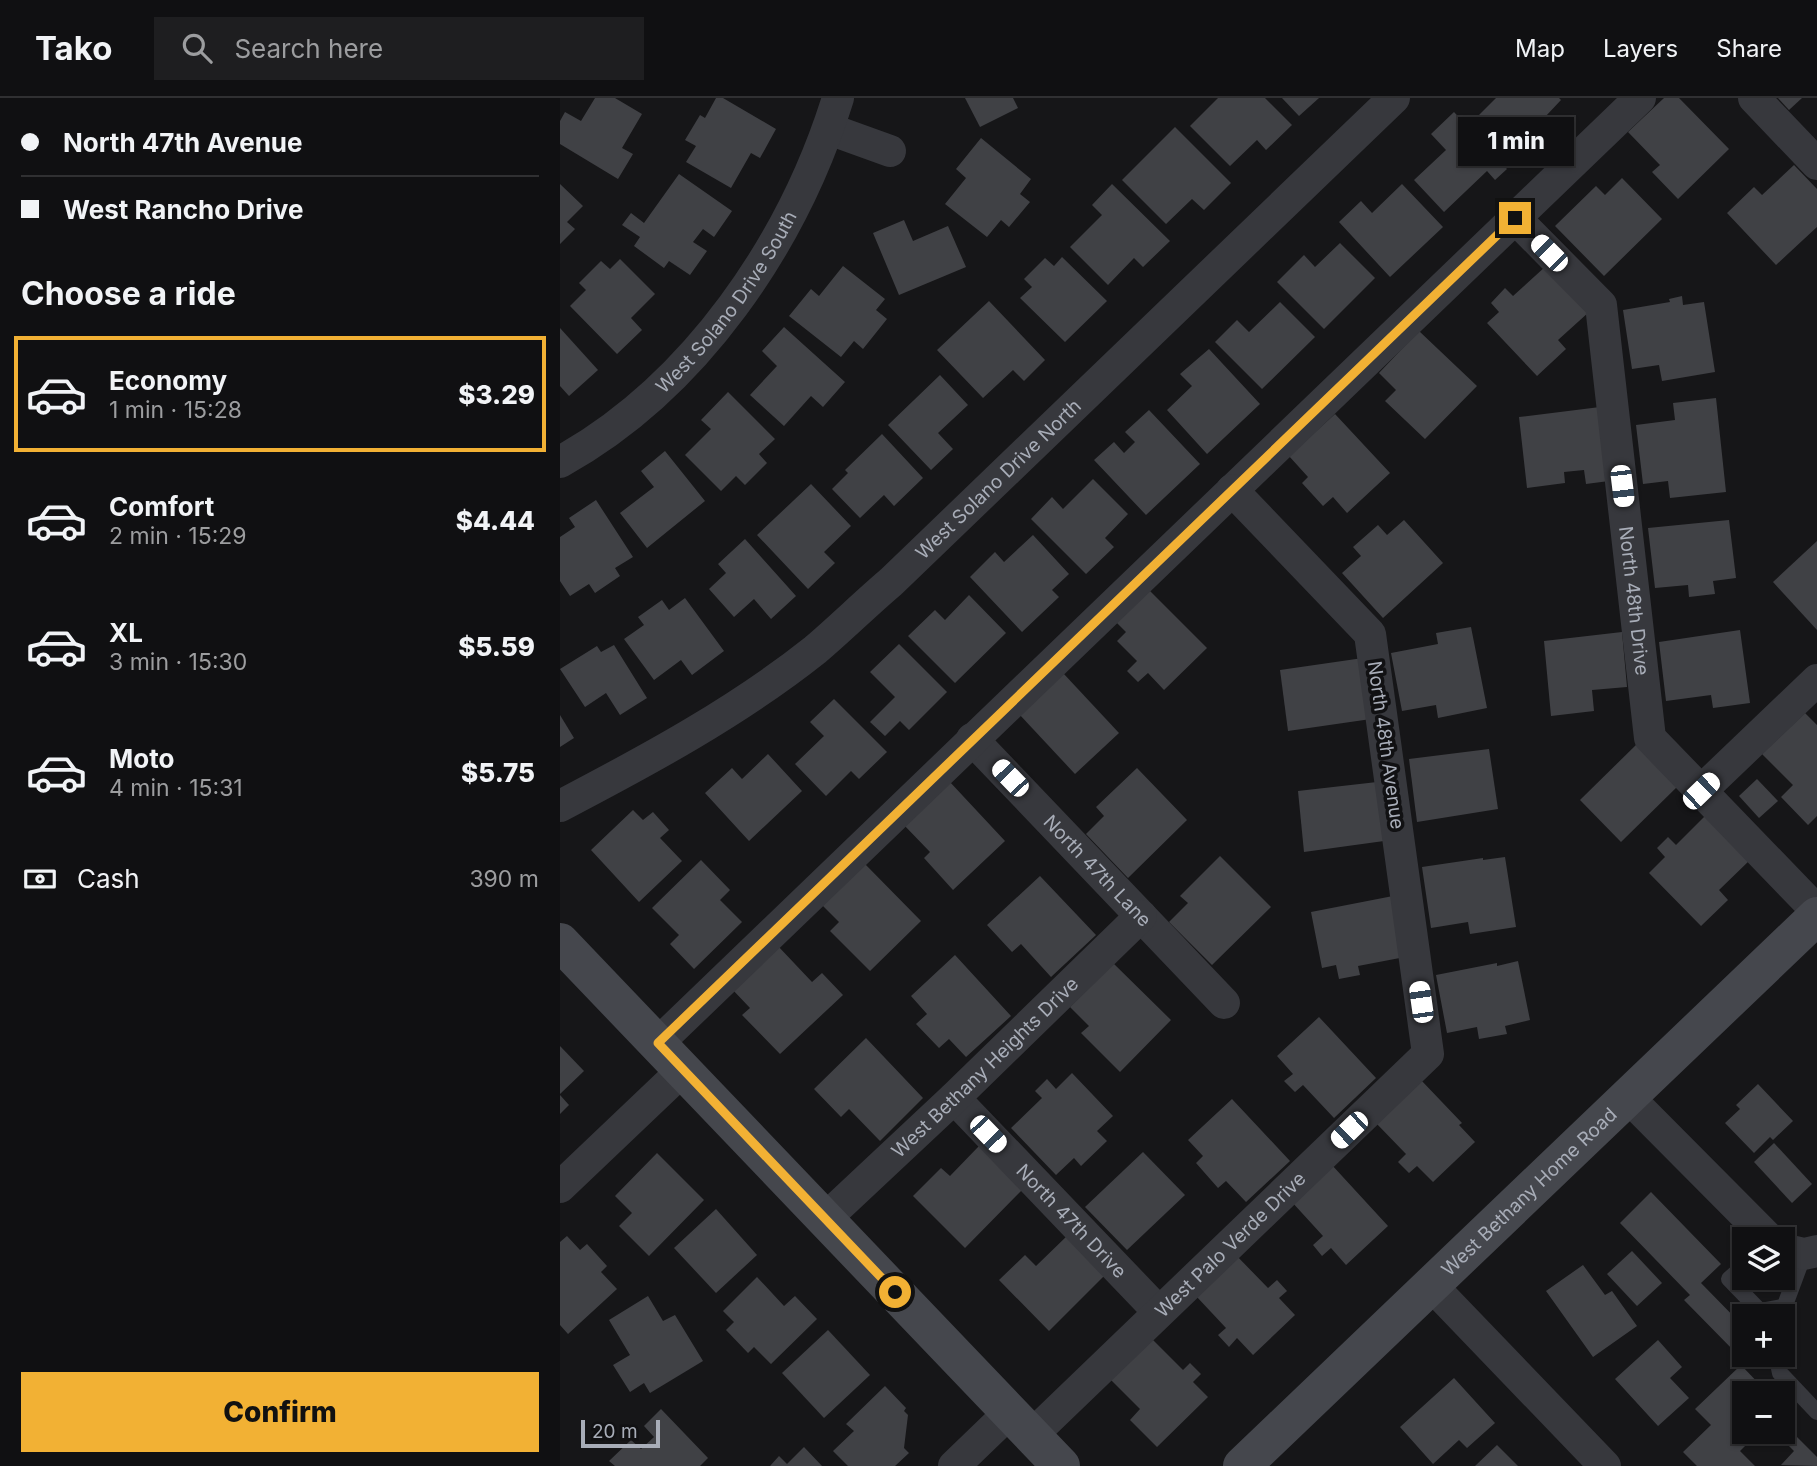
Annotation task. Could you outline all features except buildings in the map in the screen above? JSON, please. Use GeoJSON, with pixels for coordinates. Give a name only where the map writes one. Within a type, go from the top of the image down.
{"type":"FeatureCollection","features":[{"type":"Feature","properties":{"kind":"main road","name":"West Bethany Home Road"},"geometry":{"type":"LineString","coordinates":[[1242,1466],[1817,913]]}},
{"type":"Feature","properties":{"kind":"main road"},"geometry":{"type":"LineString","coordinates":[[560,942],[1061,1466]]}},
{"type":"Feature","properties":{"kind":"street","name":"West Solano Drive South"},"geometry":{"type":"LineString","coordinates":[[560,462],[638,407],[674,373],[740,299],[800,195],[829,128],[838,98]]}},
{"type":"Feature","properties":{"kind":"street","name":"West Solano Drive North"},"geometry":{"type":"LineString","coordinates":[[560,806],[638,766],[730,710],[815,649],[901,572],[1394,98]]}},
{"type":"Feature","properties":{"kind":"street"},"geometry":{"type":"LineString","coordinates":[[560,1187],[671,1056],[972,739],[1640,98]]}},
{"type":"Feature","properties":{"kind":"street"},"geometry":{"type":"LineString","coordinates":[[1754,98],[1817,164]]}},
{"type":"Feature","properties":{"kind":"street"},"geometry":{"type":"LineString","coordinates":[[829,128],[890,151]]}},
{"type":"Feature","properties":{"kind":"street","name":"North 48th Drive"},"geometry":{"type":"LineString","coordinates":[[1515,218],[1601,306],[1650,738],[1817,913]]}},
{"type":"Feature","properties":{"kind":"street","name":"North 48th Avenue"},"geometry":{"type":"LineString","coordinates":[[1232,490],[1370,634],[1428,1054]]}},
{"type":"Feature","properties":{"kind":"street"},"geometry":{"type":"LineString","coordinates":[[1701,791],[1817,680]]}},
{"type":"Feature","properties":{"kind":"street","name":"North 47th Lane"},"geometry":{"type":"LineString","coordinates":[[972,739],[1224,1003]]}},
{"type":"Feature","properties":{"kind":"street","name":"West Bethany Heights Drive"},"geometry":{"type":"LineString","coordinates":[[826,1218],[1141,916]]}},
{"type":"Feature","properties":{"kind":"street","name":"West Palo Verde Drive"},"geometry":{"type":"LineString","coordinates":[[954,1466],[1021,1424],[1159,1312],[1428,1054]]}},
{"type":"Feature","properties":{"kind":"street"},"geometry":{"type":"LineString","coordinates":[[1628,1097],[1757,1227]]}},
{"type":"Feature","properties":{"kind":"street","name":"North 47th Drive"},"geometry":{"type":"LineString","coordinates":[[954,1098],[1159,1312]]}},
{"type":"Feature","properties":{"kind":"street"},"geometry":{"type":"LineString","coordinates":[[1431,1285],[1605,1466]]}},
{"type":"Feature","properties":{"kind":"lane"},"geometry":{"type":"LineString","coordinates":[[1784,1304],[1801,1251]]}},
{"type":"Feature","properties":{"kind":"lane"},"geometry":{"type":"LineString","coordinates":[[1740,1290],[1753,1304]]}},
{"type":"Feature","properties":{"kind":"lane"},"geometry":{"type":"LineString","coordinates":[[1779,1367],[1780,1373],[1817,1412]]}},
{"type":"Feature","properties":{"kind":"route"},"geometry":{"type":"LineString","coordinates":[[895,1292],[658,1043],[1515,218]]}}]}
